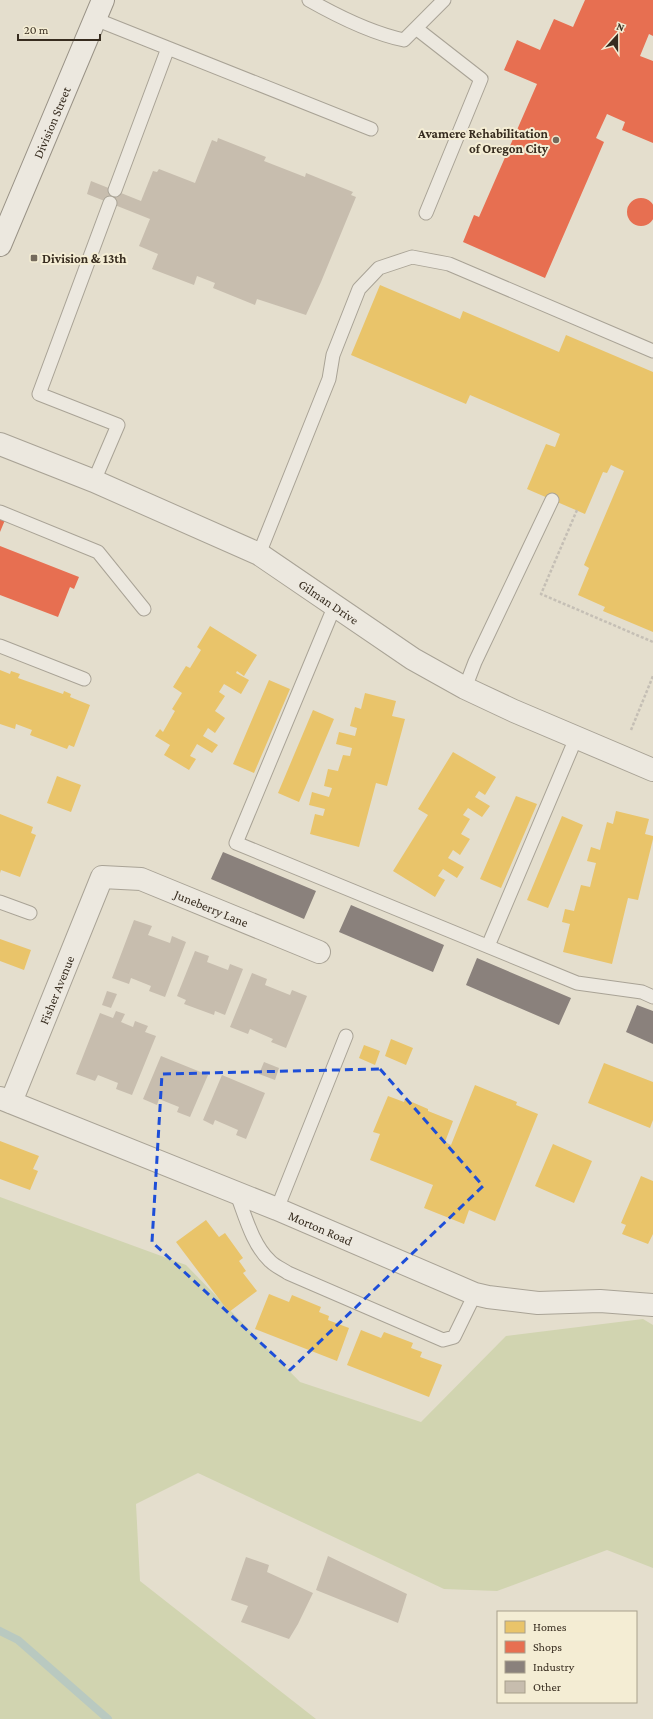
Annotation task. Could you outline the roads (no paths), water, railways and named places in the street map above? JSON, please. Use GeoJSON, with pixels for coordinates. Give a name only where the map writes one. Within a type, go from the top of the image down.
{"type":"FeatureCollection","features":[{"type":"Feature","properties":{"kind":"street","name":"Division Street"},"geometry":{"type":"LineString","coordinates":[[0,245],[4,221],[99,10]]}},
{"type":"Feature","properties":{"kind":"street","name":"Gilman Drive"},"geometry":{"type":"LineString","coordinates":[[0,444],[94,481],[259,554],[413,659],[465,688],[576,738],[653,770]]}},
{"type":"Feature","properties":{"kind":"street","name":"Juneberry Lane"},"geometry":{"type":"LineString","coordinates":[[102,877],[141,879],[318,952]]}},
{"type":"Feature","properties":{"kind":"street","name":"Fisher Avenue"},"geometry":{"type":"LineString","coordinates":[[5,1100],[102,877]]}},
{"type":"Feature","properties":{"kind":"street","name":"Morton Road"},"geometry":{"type":"LineString","coordinates":[[5,1100],[236,1192],[475,1294],[538,1303],[600,1301],[653,1305]]}},
{"type":"Feature","properties":{"kind":"lane"},"geometry":{"type":"LineString","coordinates":[[310,0],[337,16],[389,37],[404,40],[417,29],[444,0]]}},
{"type":"Feature","properties":{"kind":"lane"},"geometry":{"type":"LineString","coordinates":[[99,10],[168,48],[371,129]]}},
{"type":"Feature","properties":{"kind":"lane"},"geometry":{"type":"LineString","coordinates":[[417,29],[481,79],[426,213]]}},
{"type":"Feature","properties":{"kind":"lane"},"geometry":{"type":"LineString","coordinates":[[115,190],[168,48]]}},
{"type":"Feature","properties":{"kind":"lane"},"geometry":{"type":"LineString","coordinates":[[94,481],[118,425],[39,394],[110,203]]}},
{"type":"Feature","properties":{"kind":"lane"},"geometry":{"type":"LineString","coordinates":[[259,554],[328,379],[333,355],[359,288],[380,268],[412,257],[449,264],[653,351]]}},
{"type":"Feature","properties":{"kind":"lane"},"geometry":{"type":"LineString","coordinates":[[465,688],[552,500]]}},
{"type":"Feature","properties":{"kind":"lane"},"geometry":{"type":"LineString","coordinates":[[0,512],[98,552],[144,609]]}},
{"type":"Feature","properties":{"kind":"lane"},"geometry":{"type":"LineString","coordinates":[[335,605],[236,843],[576,983],[642,992],[653,997]]}},
{"type":"Feature","properties":{"kind":"lane"},"geometry":{"type":"LineString","coordinates":[[0,646],[84,679]]}},
{"type":"Feature","properties":{"kind":"lane"},"geometry":{"type":"LineString","coordinates":[[488,946],[576,738]]}},
{"type":"Feature","properties":{"kind":"lane"},"geometry":{"type":"LineString","coordinates":[[0,902],[30,913]]}},
{"type":"Feature","properties":{"kind":"lane"},"geometry":{"type":"LineString","coordinates":[[277,1209],[346,1036]]}},
{"type":"Feature","properties":{"kind":"lane"},"geometry":{"type":"LineString","coordinates":[[236,1192],[254,1237],[262,1252],[271,1263],[288,1273],[443,1340],[454,1337],[475,1294]]}},
{"type":"Feature","properties":{"kind":"waterway"},"geometry":{"type":"LineString","coordinates":[[0,1631],[18,1640],[108,1719]]}},
{"type":"Feature","properties":{"kind":"place","name":"Avamere Rehabilitation of Oregon City"},"geometry":{"type":"Point","coordinates":[556,140]}},
{"type":"Feature","properties":{"kind":"place","name":"Division & 13th"},"geometry":{"type":"Point","coordinates":[34,258]}}]}
